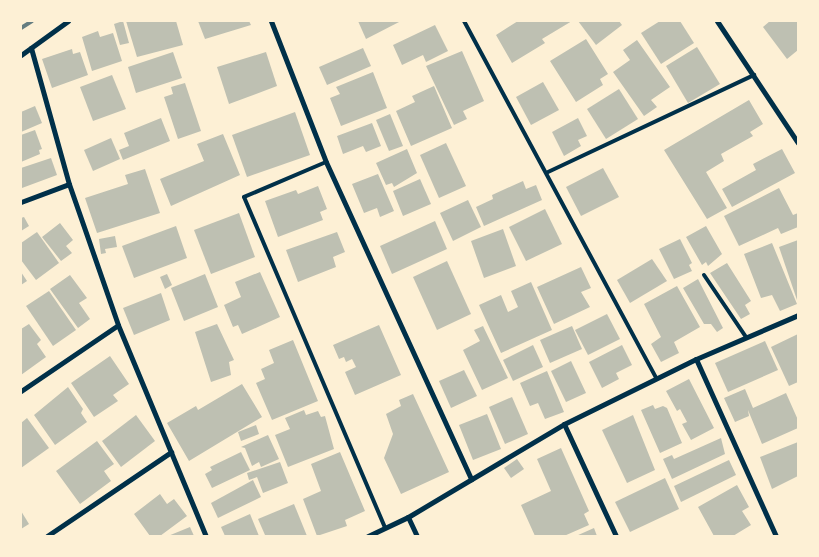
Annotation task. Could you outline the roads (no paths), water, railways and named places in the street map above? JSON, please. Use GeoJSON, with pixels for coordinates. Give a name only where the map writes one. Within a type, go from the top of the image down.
{"type":"FeatureCollection","features":[{"type":"Feature","properties":{"kind":"street"},"geometry":{"type":"LineString","coordinates":[[21,55],[68,21]]}},
{"type":"Feature","properties":{"kind":"street"},"geometry":{"type":"LineString","coordinates":[[271,21],[326,162],[471,479]]}},
{"type":"Feature","properties":{"kind":"street"},"geometry":{"type":"LineString","coordinates":[[717,21],[798,143]]}},
{"type":"Feature","properties":{"kind":"street"},"geometry":{"type":"LineString","coordinates":[[31,48],[69,184],[118,325],[206,536]]}},
{"type":"Feature","properties":{"kind":"street"},"geometry":{"type":"LineString","coordinates":[[21,202],[69,184]]}},
{"type":"Feature","properties":{"kind":"street"},"geometry":{"type":"LineString","coordinates":[[368,536],[408,517],[564,424],[696,359],[798,315]]}},
{"type":"Feature","properties":{"kind":"street"},"geometry":{"type":"LineString","coordinates":[[21,391],[118,325]]}},
{"type":"Feature","properties":{"kind":"street"},"geometry":{"type":"LineString","coordinates":[[696,359],[776,536]]}},
{"type":"Feature","properties":{"kind":"street"},"geometry":{"type":"LineString","coordinates":[[564,424],[616,536]]}},
{"type":"Feature","properties":{"kind":"street"},"geometry":{"type":"LineString","coordinates":[[47,536],[171,452]]}},
{"type":"Feature","properties":{"kind":"street"},"geometry":{"type":"LineString","coordinates":[[408,517],[417,536]]}},
{"type":"Feature","properties":{"kind":"lane"},"geometry":{"type":"LineString","coordinates":[[464,21],[548,172],[656,378]]}},
{"type":"Feature","properties":{"kind":"lane"},"geometry":{"type":"LineString","coordinates":[[548,172],[754,75]]}},
{"type":"Feature","properties":{"kind":"lane"},"geometry":{"type":"LineString","coordinates":[[326,162],[244,198],[385,528]]}},
{"type":"Feature","properties":{"kind":"lane"},"geometry":{"type":"LineString","coordinates":[[704,275],[746,337]]}},
{"type":"Feature","properties":{"kind":"railway"},"geometry":{"type":"LineString","coordinates":[[21,28],[32,21]]}}]}
